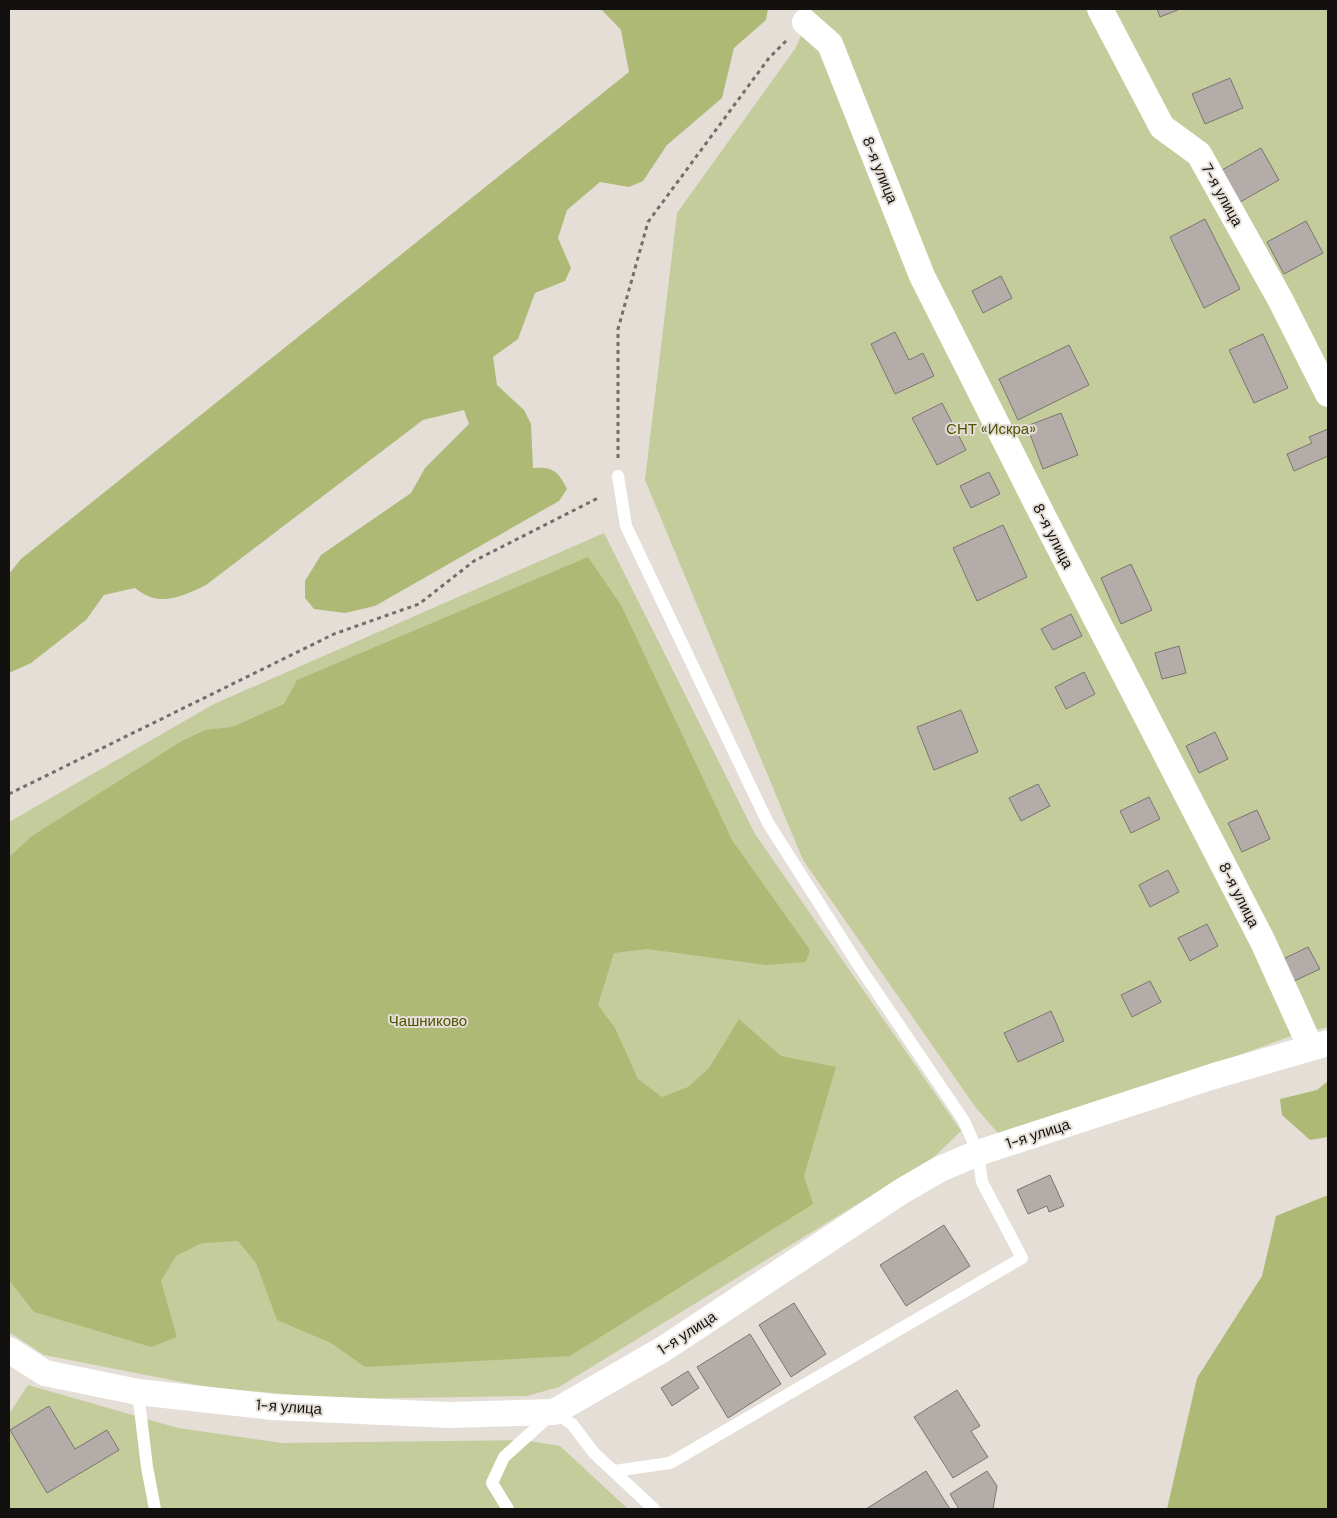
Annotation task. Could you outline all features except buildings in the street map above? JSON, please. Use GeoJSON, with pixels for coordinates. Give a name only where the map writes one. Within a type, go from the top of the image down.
{"type":"FeatureCollection","features":[{"type":"Feature","properties":{"kind":"street","name":"7-я улица"},"geometry":{"type":"LineString","coordinates":[[1100,9],[1162,127],[1199,154],[1280,299],[1328,394]]}},
{"type":"Feature","properties":{"kind":"street","name":"8-я улица"},"geometry":{"type":"LineString","coordinates":[[804,22],[830,44],[922,276],[1043,516],[1263,942],[1320,1046]]}},
{"type":"Feature","properties":{"kind":"street","name":"1-я улица"},"geometry":{"type":"LineString","coordinates":[[9,1350],[46,1373],[138,1392],[293,1408],[449,1415],[554,1412],[665,1348],[902,1191],[940,1169],[978,1154],[1214,1076],[1320,1046]]}},
{"type":"Feature","properties":{"kind":"lane"},"geometry":{"type":"LineString","coordinates":[[614,1471],[670,1463],[1022,1258],[982,1182],[978,1154],[964,1121],[859,966],[768,823],[626,526],[618,476]]}},
{"type":"Feature","properties":{"kind":"lane"},"geometry":{"type":"LineString","coordinates":[[138,1392],[156,1509]]}},
{"type":"Feature","properties":{"kind":"lane"},"geometry":{"type":"LineString","coordinates":[[508,1509],[492,1483],[504,1457],[554,1412],[572,1424],[594,1453],[654,1509]]}},
{"type":"Feature","properties":{"kind":"path"},"geometry":{"type":"LineString","coordinates":[[9,794],[334,634],[418,604],[474,561],[600,498],[618,476],[618,329],[648,222],[769,58],[804,22]]}},
{"type":"Feature","properties":{"kind":"green space"},"geometry":{"type":"Polygon","coordinates":[[[601,9],[768,9],[766,20],[734,48],[722,98],[667,145],[643,181],[629,187],[600,182],[567,210],[558,238],[571,268],[565,281],[535,293],[518,339],[493,357],[497,385],[524,410],[531,424],[533,468],[545,468],[554,471],[561,478],[567,489],[559,501],[375,606],[345,613],[314,609],[305,598],[305,581],[321,555],[411,493],[425,468],[469,424],[464,410],[423,420],[206,585],[179,596],[161,599],[153,598],[135,588],[104,595],[86,620],[31,663],[9,673],[9,574],[21,559],[629,72],[621,30],[601,9]]]}},
{"type":"Feature","properties":{"kind":"green space","name":"СНТ «Искра»"},"geometry":{"type":"Polygon","coordinates":[[[813,9],[1328,9],[1328,1027],[1291,1036],[1005,1141],[976,1108],[803,860],[645,480],[677,213],[795,49],[813,9]]]}},
{"type":"Feature","properties":{"kind":"green space","name":"Чашниково"},"geometry":{"type":"Polygon","coordinates":[[[604,533],[755,834],[961,1131],[934,1157],[559,1387],[527,1396],[339,1399],[207,1387],[44,1355],[9,1332],[9,822],[214,704],[604,533]]]}},
{"type":"Feature","properties":{"kind":"green space","name":"Чашниково"},"geometry":{"type":"Polygon","coordinates":[[[588,557],[621,605],[732,840],[810,950],[806,962],[766,965],[647,949],[614,953],[598,1005],[615,1028],[638,1079],[662,1097],[688,1087],[709,1068],[739,1019],[781,1056],[836,1067],[804,1176],[813,1204],[570,1356],[365,1367],[331,1343],[277,1320],[256,1263],[238,1241],[202,1243],[176,1256],[161,1281],[177,1337],[151,1347],[34,1312],[9,1280],[9,857],[32,836],[180,742],[205,730],[232,727],[284,704],[297,680],[588,557]]]}},
{"type":"Feature","properties":{"kind":"green space"},"geometry":{"type":"Polygon","coordinates":[[[1328,1081],[1328,1137],[1310,1140],[1282,1115],[1280,1099],[1317,1090],[1328,1081]]]}},
{"type":"Feature","properties":{"kind":"green space"},"geometry":{"type":"Polygon","coordinates":[[[1328,1195],[1328,1509],[1167,1509],[1197,1378],[1262,1276],[1276,1216],[1328,1195]]]}},
{"type":"Feature","properties":{"kind":"green space"},"geometry":{"type":"Polygon","coordinates":[[[28,1385],[178,1428],[282,1443],[524,1440],[560,1446],[628,1509],[9,1509],[9,1414],[28,1385]]]}}]}
